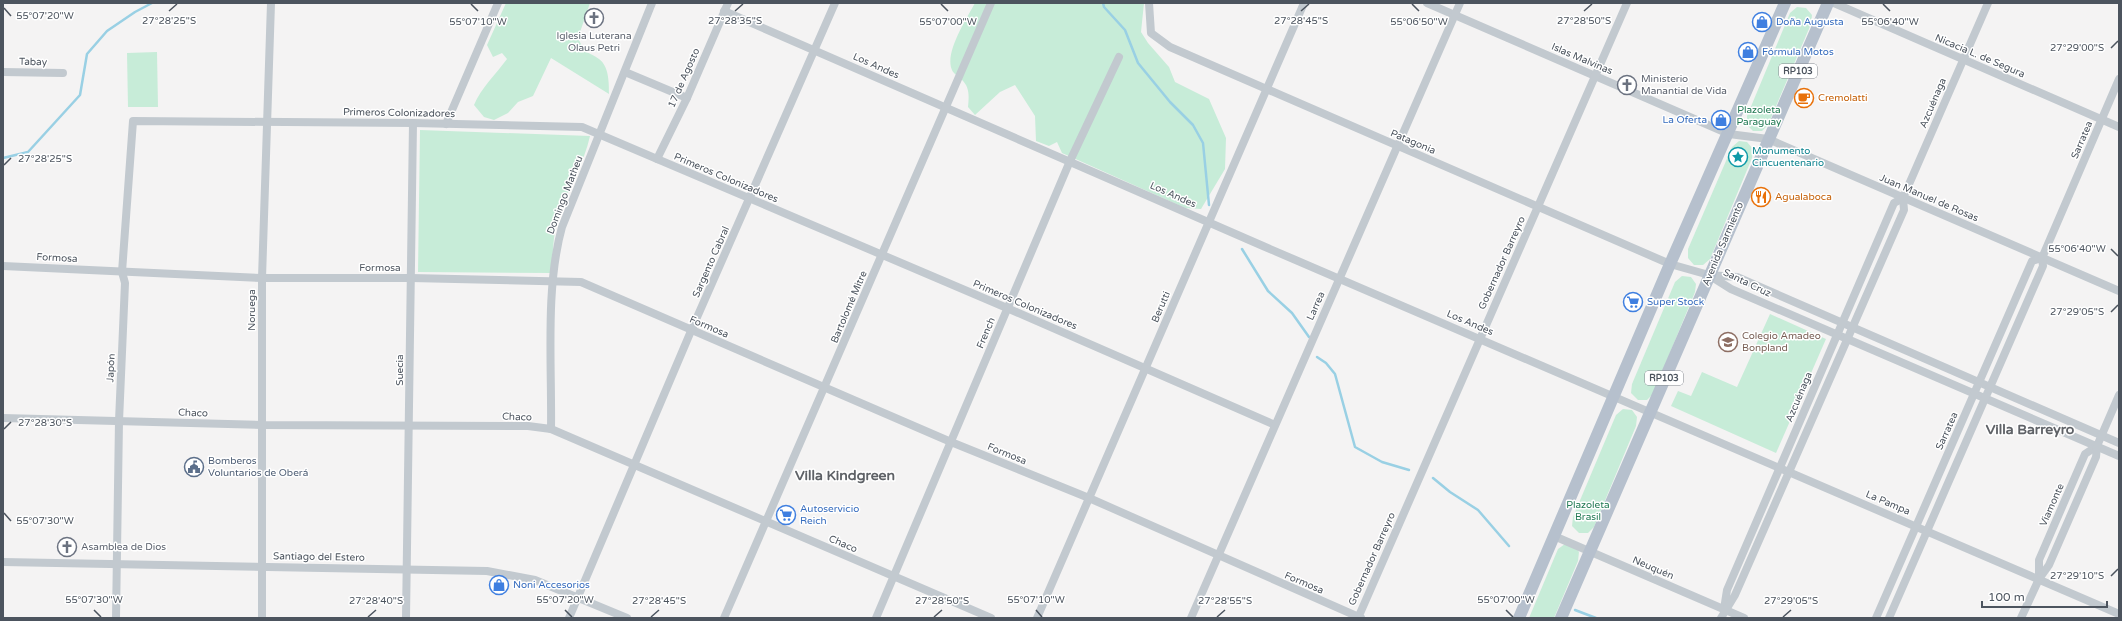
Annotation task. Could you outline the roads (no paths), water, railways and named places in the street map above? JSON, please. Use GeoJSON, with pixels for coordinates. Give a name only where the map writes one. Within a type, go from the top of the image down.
{"type":"FeatureCollection","features":[{"type":"Feature","properties":{"kind":"main road"},"geometry":{"type":"LineString","coordinates":[[1520,618],[1670,264],[1729,134],[1785,3]]}},
{"type":"Feature","properties":{"kind":"main road","name":"Avenida Sarmiento"},"geometry":{"type":"LineString","coordinates":[[1561,618],[1828,3]]}},
{"type":"Feature","properties":{"kind":"street","name":"Noruega"},"geometry":{"type":"LineString","coordinates":[[262,618],[264,566],[262,278],[271,3]]}},
{"type":"Feature","properties":{"kind":"street"},"geometry":{"type":"LineString","coordinates":[[446,124],[498,3]]}},
{"type":"Feature","properties":{"kind":"street","name":"Domingo Matheu"},"geometry":{"type":"LineString","coordinates":[[551,429],[553,281],[562,227],[652,3]]}},
{"type":"Feature","properties":{"kind":"street","name":"Sargento Cabral"},"geometry":{"type":"LineString","coordinates":[[568,618],[635,465],[691,331],[835,3]]}},
{"type":"Feature","properties":{"kind":"street","name":"Bartolomé Mitre"},"geometry":{"type":"LineString","coordinates":[[724,618],[991,3]]}},
{"type":"Feature","properties":{"kind":"street","name":"Patagonia"},"geometry":{"type":"LineString","coordinates":[[1149,3],[1151,33],[1170,47],[1670,264],[1709,275]]}},
{"type":"Feature","properties":{"kind":"street","name":"Berutti"},"geometry":{"type":"LineString","coordinates":[[1037,618],[1304,3]]}},
{"type":"Feature","properties":{"kind":"street","name":"Islas Malvinas"},"geometry":{"type":"LineString","coordinates":[[1427,3],[1729,134]]}},
{"type":"Feature","properties":{"kind":"street","name":"Larrea"},"geometry":{"type":"LineString","coordinates":[[1191,618],[1460,3]]}},
{"type":"Feature","properties":{"kind":"street","name":"Gobernador Barreyro"},"geometry":{"type":"LineString","coordinates":[[1359,618],[1627,3]]}},
{"type":"Feature","properties":{"kind":"street","name":"Nicacia L. de Segura"},"geometry":{"type":"LineString","coordinates":[[1834,3],[2119,127]]}},
{"type":"Feature","properties":{"kind":"street","name":"Azcuénaga"},"geometry":{"type":"LineString","coordinates":[[1724,610],[1735,595],[1904,210],[1903,198],[1988,3]]}},
{"type":"Feature","properties":{"kind":"street","name":"Los Andes"},"geometry":{"type":"LineString","coordinates":[[726,7],[814,50],[1650,412]]}},
{"type":"Feature","properties":{"kind":"street","name":"17 de Agosto"},"geometry":{"type":"LineString","coordinates":[[657,159],[687,98],[726,7]]}},
{"type":"Feature","properties":{"kind":"street","name":"French"},"geometry":{"type":"LineString","coordinates":[[876,618],[1070,161],[1119,57]]}},
{"type":"Feature","properties":{"kind":"street","name":"Tabay"},"geometry":{"type":"LineString","coordinates":[[3,72],[63,73]]}},
{"type":"Feature","properties":{"kind":"street"},"geometry":{"type":"LineString","coordinates":[[625,72],[687,98]]}},
{"type":"Feature","properties":{"kind":"street","name":"Sarratea"},"geometry":{"type":"LineString","coordinates":[[1889,618],[2043,266],[2042,258],[2119,79]]}},
{"type":"Feature","properties":{"kind":"street","name":"Primeros Colonizadores"},"geometry":{"type":"LineString","coordinates":[[133,121],[414,123],[582,127],[600,133],[750,199],[1007,308],[1275,425]]}},
{"type":"Feature","properties":{"kind":"street","name":"Japón"},"geometry":{"type":"LineString","coordinates":[[116,618],[119,421],[125,283],[122,272],[133,121]]}},
{"type":"Feature","properties":{"kind":"street","name":"Suecia"},"geometry":{"type":"LineString","coordinates":[[406,618],[414,123]]}},
{"type":"Feature","properties":{"kind":"street","name":"Juan Manuel de Rosas"},"geometry":{"type":"LineString","coordinates":[[1729,134],[1768,139],[2119,291]]}},
{"type":"Feature","properties":{"kind":"street","name":"Azcuénaga"},"geometry":{"type":"LineString","coordinates":[[1721,618],[1724,610],[1727,590],[1837,334],[1894,203],[1903,198]]}},
{"type":"Feature","properties":{"kind":"street","name":"Sarratea"},"geometry":{"type":"LineString","coordinates":[[1876,618],[2032,261],[2042,258]]}},
{"type":"Feature","properties":{"kind":"street","name":"Formosa"},"geometry":{"type":"LineString","coordinates":[[3,266],[262,278],[411,278],[581,282],[824,388],[1089,498],[1359,618]]}},
{"type":"Feature","properties":{"kind":"street","name":"Santa Cruz"},"geometry":{"type":"LineString","coordinates":[[1709,275],[1738,277],[2119,443]]}},
{"type":"Feature","properties":{"kind":"street","name":"Santa Cruz"},"geometry":{"type":"LineString","coordinates":[[1709,275],[1731,288],[2119,456]]}},
{"type":"Feature","properties":{"kind":"street","name":"Viamonte"},"geometry":{"type":"LineString","coordinates":[[2022,618],[2039,579],[2049,565],[2090,471],[2096,457],[2096,446],[2119,394]]}},
{"type":"Feature","properties":{"kind":"street","name":"La Pampa"},"geometry":{"type":"LineString","coordinates":[[1650,412],[2119,614]]}},
{"type":"Feature","properties":{"kind":"street","name":"Chaco"},"geometry":{"type":"LineString","coordinates":[[3,418],[262,425],[410,424],[528,426],[551,429],[991,618]]}},
{"type":"Feature","properties":{"kind":"street","name":"Neuquén"},"geometry":{"type":"LineString","coordinates":[[1554,536],[1744,618]]}},
{"type":"Feature","properties":{"kind":"street","name":"Santiago del Estero"},"geometry":{"type":"LineString","coordinates":[[3,562],[407,568],[486,571],[535,580],[627,618]]}},
{"type":"Feature","properties":{"kind":"waterway"},"geometry":{"type":"LineString","coordinates":[[3,158],[28,152],[80,95],[87,54],[107,31],[135,12],[152,3]]}},
{"type":"Feature","properties":{"kind":"waterway"},"geometry":{"type":"LineString","coordinates":[[1103,3],[1104,7],[1125,30],[1138,63],[1170,102],[1193,125],[1203,143],[1209,205]]}},
{"type":"Feature","properties":{"kind":"waterway"},"geometry":{"type":"LineString","coordinates":[[1242,249],[1268,291],[1292,313],[1309,337]]}},
{"type":"Feature","properties":{"kind":"waterway"},"geometry":{"type":"LineString","coordinates":[[1317,357],[1326,363],[1335,374],[1355,447],[1382,462],[1409,470]]}},
{"type":"Feature","properties":{"kind":"waterway"},"geometry":{"type":"LineString","coordinates":[[1433,478],[1450,492],[1478,510],[1509,546]]}},
{"type":"Feature","properties":{"kind":"waterway"},"geometry":{"type":"LineString","coordinates":[[1575,610],[1596,618]]}},
{"type":"Feature","properties":{"kind":"place","name":"Iglesia Luterana Olaus Petri"},"geometry":{"type":"Point","coordinates":[594,18]}},
{"type":"Feature","properties":{"kind":"place","name":"Doña Augusta"},"geometry":{"type":"Point","coordinates":[1762,22]}},
{"type":"Feature","properties":{"kind":"place","name":"Fórmula Motos"},"geometry":{"type":"Point","coordinates":[1748,52]}},
{"type":"Feature","properties":{"kind":"place","name":"Ministerio Manantial de Vida"},"geometry":{"type":"Point","coordinates":[1627,85]}},
{"type":"Feature","properties":{"kind":"place","name":"Cremolatti"},"geometry":{"type":"Point","coordinates":[1804,98]}},
{"type":"Feature","properties":{"kind":"place","name":"La Oferta"},"geometry":{"type":"Point","coordinates":[1721,120]}},
{"type":"Feature","properties":{"kind":"place","name":"Monumento Cincuentenario"},"geometry":{"type":"Point","coordinates":[1738,157]}},
{"type":"Feature","properties":{"kind":"place","name":"Agualaboca"},"geometry":{"type":"Point","coordinates":[1761,197]}},
{"type":"Feature","properties":{"kind":"place","name":"Super Stock"},"geometry":{"type":"Point","coordinates":[1633,302]}},
{"type":"Feature","properties":{"kind":"place","name":"Colegio Amadeo Bonpland"},"geometry":{"type":"Point","coordinates":[1728,342]}},
{"type":"Feature","properties":{"kind":"place","name":"Bomberos Voluntarios de Oberá"},"geometry":{"type":"Point","coordinates":[194,467]}},
{"type":"Feature","properties":{"kind":"place","name":"Autoservicio Reich"},"geometry":{"type":"Point","coordinates":[786,515]}},
{"type":"Feature","properties":{"kind":"place","name":"Asamblea de Dios"},"geometry":{"type":"Point","coordinates":[67,547]}},
{"type":"Feature","properties":{"kind":"place","name":"Noni Accesorios"},"geometry":{"type":"Point","coordinates":[499,585]}},
{"type":"Feature","properties":{"kind":"district","name":"Villa Barreyro"},"geometry":{"type":"Point","coordinates":[2030,429]}},
{"type":"Feature","properties":{"kind":"district","name":"Villa Kindgreen"},"geometry":{"type":"Point","coordinates":[845,475]}},
{"type":"Feature","properties":{"kind":"park label","name":"Plazoleta Paraguay"},"geometry":{"type":"Point","coordinates":[1759,116]}},
{"type":"Feature","properties":{"kind":"park label","name":"Plazoleta Brasil"},"geometry":{"type":"Point","coordinates":[1588,510]}}]}
